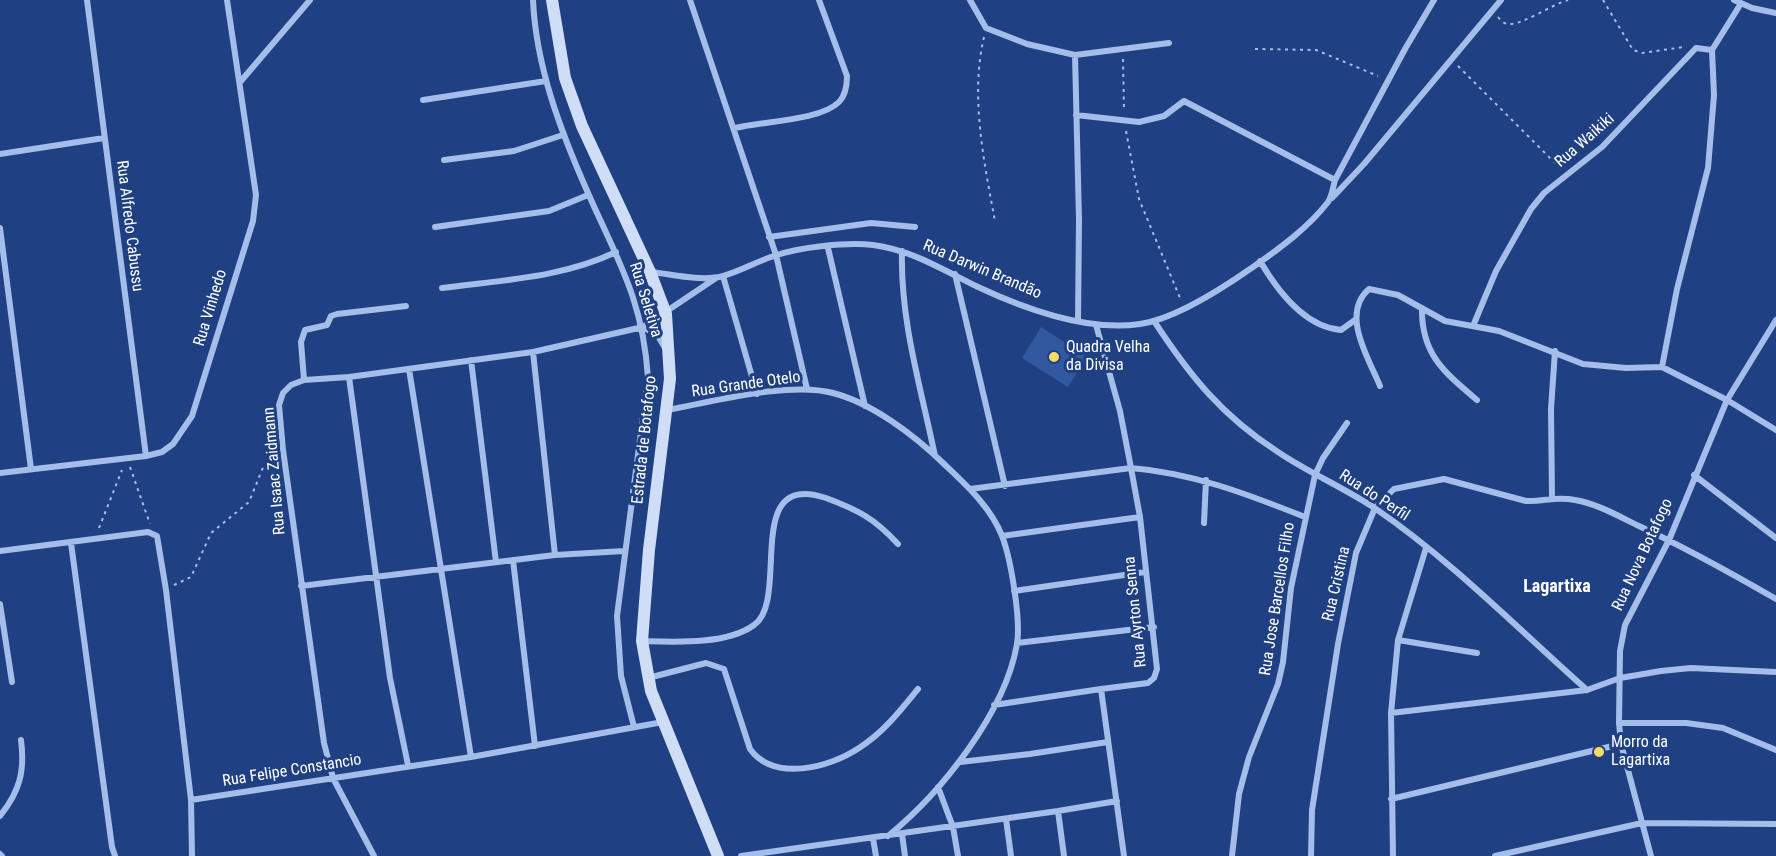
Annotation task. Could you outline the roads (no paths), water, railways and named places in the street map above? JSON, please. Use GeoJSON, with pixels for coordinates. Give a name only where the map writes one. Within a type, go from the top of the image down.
{"type":"FeatureCollection","features":[{"type":"Feature","properties":{"kind":"main road","name":"Estrada de Botafogo"},"geometry":{"type":"LineString","coordinates":[[552,0],[565,78],[582,126],[650,272],[666,314],[667,410],[649,550],[642,641],[647,678],[718,856]]}},
{"type":"Feature","properties":{"kind":"street","name":"Rua Alfredo Cabussu"},"geometry":{"type":"LineString","coordinates":[[87,0],[146,456]]}},
{"type":"Feature","properties":{"kind":"street","name":"Rua Vinhedo"},"geometry":{"type":"LineString","coordinates":[[0,473],[127,459],[162,452],[173,444],[192,416],[253,221],[256,195],[255,171],[227,0]]}},
{"type":"Feature","properties":{"kind":"street"},"geometry":{"type":"LineString","coordinates":[[241,81],[310,0]]}},
{"type":"Feature","properties":{"kind":"street","name":"Rua Seletiva"},"geometry":{"type":"LineString","coordinates":[[533,0],[546,81],[563,135],[588,195],[616,252],[643,327],[648,378],[624,551],[617,643],[621,676],[634,728]]}},
{"type":"Feature","properties":{"kind":"street"},"geometry":{"type":"LineString","coordinates":[[690,0],[776,255],[807,389]]}},
{"type":"Feature","properties":{"kind":"street"},"geometry":{"type":"LineString","coordinates":[[735,128],[830,109],[841,100],[847,87],[847,76],[819,0]]}},
{"type":"Feature","properties":{"kind":"street"},"geometry":{"type":"LineString","coordinates":[[970,0],[986,28],[1027,44],[1075,55],[1169,43]]}},
{"type":"Feature","properties":{"kind":"street"},"geometry":{"type":"LineString","coordinates":[[1330,200],[1335,180],[1434,0]]}},
{"type":"Feature","properties":{"kind":"street","name":"Rua Darwin Brandão"},"geometry":{"type":"LineString","coordinates":[[650,272],[719,277],[776,255],[871,245],[902,251],[955,274],[978,287],[1027,306],[1078,321],[1096,325],[1140,324],[1154,321],[1184,307],[1260,261],[1295,234],[1364,165],[1501,0]]}},
{"type":"Feature","properties":{"kind":"street"},"geometry":{"type":"LineString","coordinates":[[1734,0],[1740,4],[1776,13]]}},
{"type":"Feature","properties":{"kind":"street"},"geometry":{"type":"LineString","coordinates":[[1662,367],[1677,289],[1708,168],[1714,95],[1712,51],[1740,4]]}},
{"type":"Feature","properties":{"kind":"street","name":"Rua Waikiki"},"geometry":{"type":"LineString","coordinates":[[1473,326],[1481,302],[1519,228],[1544,193],[1602,147],[1696,48],[1712,51]]}},
{"type":"Feature","properties":{"kind":"street"},"geometry":{"type":"LineString","coordinates":[[1075,55],[1078,321]]}},
{"type":"Feature","properties":{"kind":"street"},"geometry":{"type":"LineString","coordinates":[[423,100],[546,81]]}},
{"type":"Feature","properties":{"kind":"street"},"geometry":{"type":"LineString","coordinates":[[1076,115],[1138,122],[1164,116],[1184,101],[1335,180]]}},
{"type":"Feature","properties":{"kind":"street"},"geometry":{"type":"LineString","coordinates":[[444,160],[514,151],[563,135]]}},
{"type":"Feature","properties":{"kind":"street"},"geometry":{"type":"LineString","coordinates":[[0,154],[104,138]]}},
{"type":"Feature","properties":{"kind":"street"},"geometry":{"type":"LineString","coordinates":[[435,227],[541,213],[588,195]]}},
{"type":"Feature","properties":{"kind":"street"},"geometry":{"type":"LineString","coordinates":[[770,237],[871,223],[915,227]]}},
{"type":"Feature","properties":{"kind":"street"},"geometry":{"type":"LineString","coordinates":[[0,228],[31,469]]}},
{"type":"Feature","properties":{"kind":"street"},"geometry":{"type":"LineString","coordinates":[[828,248],[866,406]]}},
{"type":"Feature","properties":{"kind":"street"},"geometry":{"type":"LineString","coordinates":[[902,251],[901,286],[907,324],[935,456]]}},
{"type":"Feature","properties":{"kind":"street"},"geometry":{"type":"LineString","coordinates":[[442,288],[562,272],[595,263],[616,252]]}},
{"type":"Feature","properties":{"kind":"street"},"geometry":{"type":"LineString","coordinates":[[1260,261],[1282,295],[1320,323],[1341,330],[1355,320],[1363,297],[1372,289],[1398,295],[1445,321],[1499,331],[1555,351],[1573,360],[1594,365],[1662,367],[1727,400],[1776,430]]}},
{"type":"Feature","properties":{"kind":"street"},"geometry":{"type":"LineString","coordinates":[[955,274],[1005,486]]}},
{"type":"Feature","properties":{"kind":"street"},"geometry":{"type":"LineString","coordinates":[[406,306],[337,314],[331,316],[327,325],[305,330],[301,342],[304,380],[349,377],[533,352],[643,327],[719,277],[757,394]]}},
{"type":"Feature","properties":{"kind":"street"},"geometry":{"type":"LineString","coordinates":[[1422,308],[1424,339],[1431,354],[1446,373],[1477,400]]}},
{"type":"Feature","properties":{"kind":"street"},"geometry":{"type":"LineString","coordinates":[[1355,320],[1380,386]]}},
{"type":"Feature","properties":{"kind":"street","name":"Rua Nova Botafogo"},"geometry":{"type":"LineString","coordinates":[[1651,856],[1621,744],[1620,651],[1625,625],[1669,540],[1727,400],[1776,320]]}},
{"type":"Feature","properties":{"kind":"street","name":"Rua do Perfil"},"geometry":{"type":"LineString","coordinates":[[1154,321],[1186,371],[1208,396],[1249,431],[1315,475],[1375,508],[1426,548],[1587,690]]}},
{"type":"Feature","properties":{"kind":"street","name":"Rua Ayrton Senna"},"geometry":{"type":"LineString","coordinates":[[1096,325],[1120,411],[1140,518],[1157,669],[1154,678],[1148,683],[1101,689]]}},
{"type":"Feature","properties":{"kind":"street"},"geometry":{"type":"LineString","coordinates":[[643,327],[658,336],[668,354]]}},
{"type":"Feature","properties":{"kind":"street"},"geometry":{"type":"LineString","coordinates":[[1552,497],[1551,409],[1555,351]]}},
{"type":"Feature","properties":{"kind":"street"},"geometry":{"type":"LineString","coordinates":[[533,352],[555,555]]}},
{"type":"Feature","properties":{"kind":"street"},"geometry":{"type":"LineString","coordinates":[[471,360],[496,562]]}},
{"type":"Feature","properties":{"kind":"street"},"geometry":{"type":"LineString","coordinates":[[409,369],[471,757]]}},
{"type":"Feature","properties":{"kind":"street"},"geometry":{"type":"LineString","coordinates":[[349,377],[390,678],[408,765]]}},
{"type":"Feature","properties":{"kind":"street","name":"Rua Isaac Zaidmann"},"geometry":{"type":"LineString","coordinates":[[304,380],[291,385],[283,393],[279,405],[301,586],[324,743],[333,778],[374,856]]}},
{"type":"Feature","properties":{"kind":"street","name":"Rua Grande Otelo"},"geometry":{"type":"LineString","coordinates":[[667,410],[757,394],[807,389],[833,392],[866,406],[935,456],[970,489],[989,512],[1002,536],[1014,591],[1017,643],[994,705],[960,762],[918,810],[888,836]]}},
{"type":"Feature","properties":{"kind":"street","name":"Rua Jose Barcellos Filho"},"geometry":{"type":"LineString","coordinates":[[1232,856],[1239,794],[1249,757],[1278,684],[1283,662],[1291,588],[1315,475],[1323,458],[1347,423]]}},
{"type":"Feature","properties":{"kind":"street"},"geometry":{"type":"LineString","coordinates":[[970,489],[1131,468],[1206,480],[1305,517]]}},
{"type":"Feature","properties":{"kind":"street"},"geometry":{"type":"LineString","coordinates":[[1694,476],[1776,538]]}},
{"type":"Feature","properties":{"kind":"street","name":"Rua Cristina"},"geometry":{"type":"LineString","coordinates":[[1311,856],[1312,810],[1338,644],[1356,553],[1375,508],[1394,489],[1444,479],[1526,501],[1539,502],[1552,497],[1577,500],[1602,508],[1669,540],[1776,599]]}},
{"type":"Feature","properties":{"kind":"street"},"geometry":{"type":"LineString","coordinates":[[1204,523],[1206,480]]}},
{"type":"Feature","properties":{"kind":"street"},"geometry":{"type":"LineString","coordinates":[[642,641],[706,640],[755,625],[763,616],[767,604],[770,549],[777,518],[788,498],[798,493],[812,494],[856,509],[878,522],[898,543]]}},
{"type":"Feature","properties":{"kind":"street"},"geometry":{"type":"LineString","coordinates":[[1002,536],[1140,518]]}},
{"type":"Feature","properties":{"kind":"street"},"geometry":{"type":"LineString","coordinates":[[0,551],[95,538],[154,533],[158,540],[166,590],[191,800],[192,856]]}},
{"type":"Feature","properties":{"kind":"street"},"geometry":{"type":"LineString","coordinates":[[71,543],[112,847],[116,856]]}},
{"type":"Feature","properties":{"kind":"street"},"geometry":{"type":"LineString","coordinates":[[1393,856],[1391,713],[1398,640],[1426,548]]}},
{"type":"Feature","properties":{"kind":"street"},"geometry":{"type":"LineString","coordinates":[[301,586],[555,555],[624,551]]}},
{"type":"Feature","properties":{"kind":"street"},"geometry":{"type":"LineString","coordinates":[[513,560],[535,746]]}},
{"type":"Feature","properties":{"kind":"street"},"geometry":{"type":"LineString","coordinates":[[1014,591],[1145,572]]}},
{"type":"Feature","properties":{"kind":"street"},"geometry":{"type":"LineString","coordinates":[[0,604],[12,682]]}},
{"type":"Feature","properties":{"kind":"street"},"geometry":{"type":"LineString","coordinates":[[1017,643],[1154,627]]}},
{"type":"Feature","properties":{"kind":"street"},"geometry":{"type":"LineString","coordinates":[[1398,640],[1477,653]]}},
{"type":"Feature","properties":{"kind":"street"},"geometry":{"type":"LineString","coordinates":[[647,678],[706,663],[724,669],[750,749],[757,759],[782,770],[815,767],[859,749],[897,715],[918,689]]}},
{"type":"Feature","properties":{"kind":"street"},"geometry":{"type":"LineString","coordinates":[[1391,713],[1587,690],[1620,678],[1691,668],[1776,672]]}},
{"type":"Feature","properties":{"kind":"street"},"geometry":{"type":"LineString","coordinates":[[994,705],[1101,689],[1124,856]]}},
{"type":"Feature","properties":{"kind":"street","name":"Rua Felipe Constancio"},"geometry":{"type":"LineString","coordinates":[[191,800],[471,757],[663,722]]}},
{"type":"Feature","properties":{"kind":"street"},"geometry":{"type":"LineString","coordinates":[[1619,723],[1686,723],[1723,728],[1776,750]]}},
{"type":"Feature","properties":{"kind":"street"},"geometry":{"type":"LineString","coordinates":[[0,816],[22,780],[21,740]]}},
{"type":"Feature","properties":{"kind":"street"},"geometry":{"type":"LineString","coordinates":[[960,762],[1030,754],[1108,741]]}},
{"type":"Feature","properties":{"kind":"street"},"geometry":{"type":"LineString","coordinates":[[1391,799],[1621,744]]}},
{"type":"Feature","properties":{"kind":"street"},"geometry":{"type":"LineString","coordinates":[[938,787],[953,827],[958,856]]}},
{"type":"Feature","properties":{"kind":"street"},"geometry":{"type":"LineString","coordinates":[[741,856],[1058,812],[1117,801]]}},
{"type":"Feature","properties":{"kind":"street"},"geometry":{"type":"LineString","coordinates":[[1058,812],[1064,856]]}},
{"type":"Feature","properties":{"kind":"street"},"geometry":{"type":"LineString","coordinates":[[1006,819],[1011,856]]}},
{"type":"Feature","properties":{"kind":"street"},"geometry":{"type":"LineString","coordinates":[[1495,856],[1642,823],[1776,824]]}},
{"type":"Feature","properties":{"kind":"street"},"geometry":{"type":"LineString","coordinates":[[902,834],[905,856]]}},
{"type":"Feature","properties":{"kind":"street"},"geometry":{"type":"LineString","coordinates":[[873,838],[876,856]]}},
{"type":"Feature","properties":{"kind":"street"},"geometry":{"type":"LineString","coordinates":[[821,846],[822,856]]}},
{"type":"Feature","properties":{"kind":"place","name":"Quadra Velha da Divisa"},"geometry":{"type":"Point","coordinates":[1054,357]}},
{"type":"Feature","properties":{"kind":"place","name":"Morro da Lagartixa"},"geometry":{"type":"Point","coordinates":[1599,752]}},
{"type":"Feature","properties":{"kind":"district","name":"Lagartixa"},"geometry":{"type":"Point","coordinates":[1557,587]}}]}
